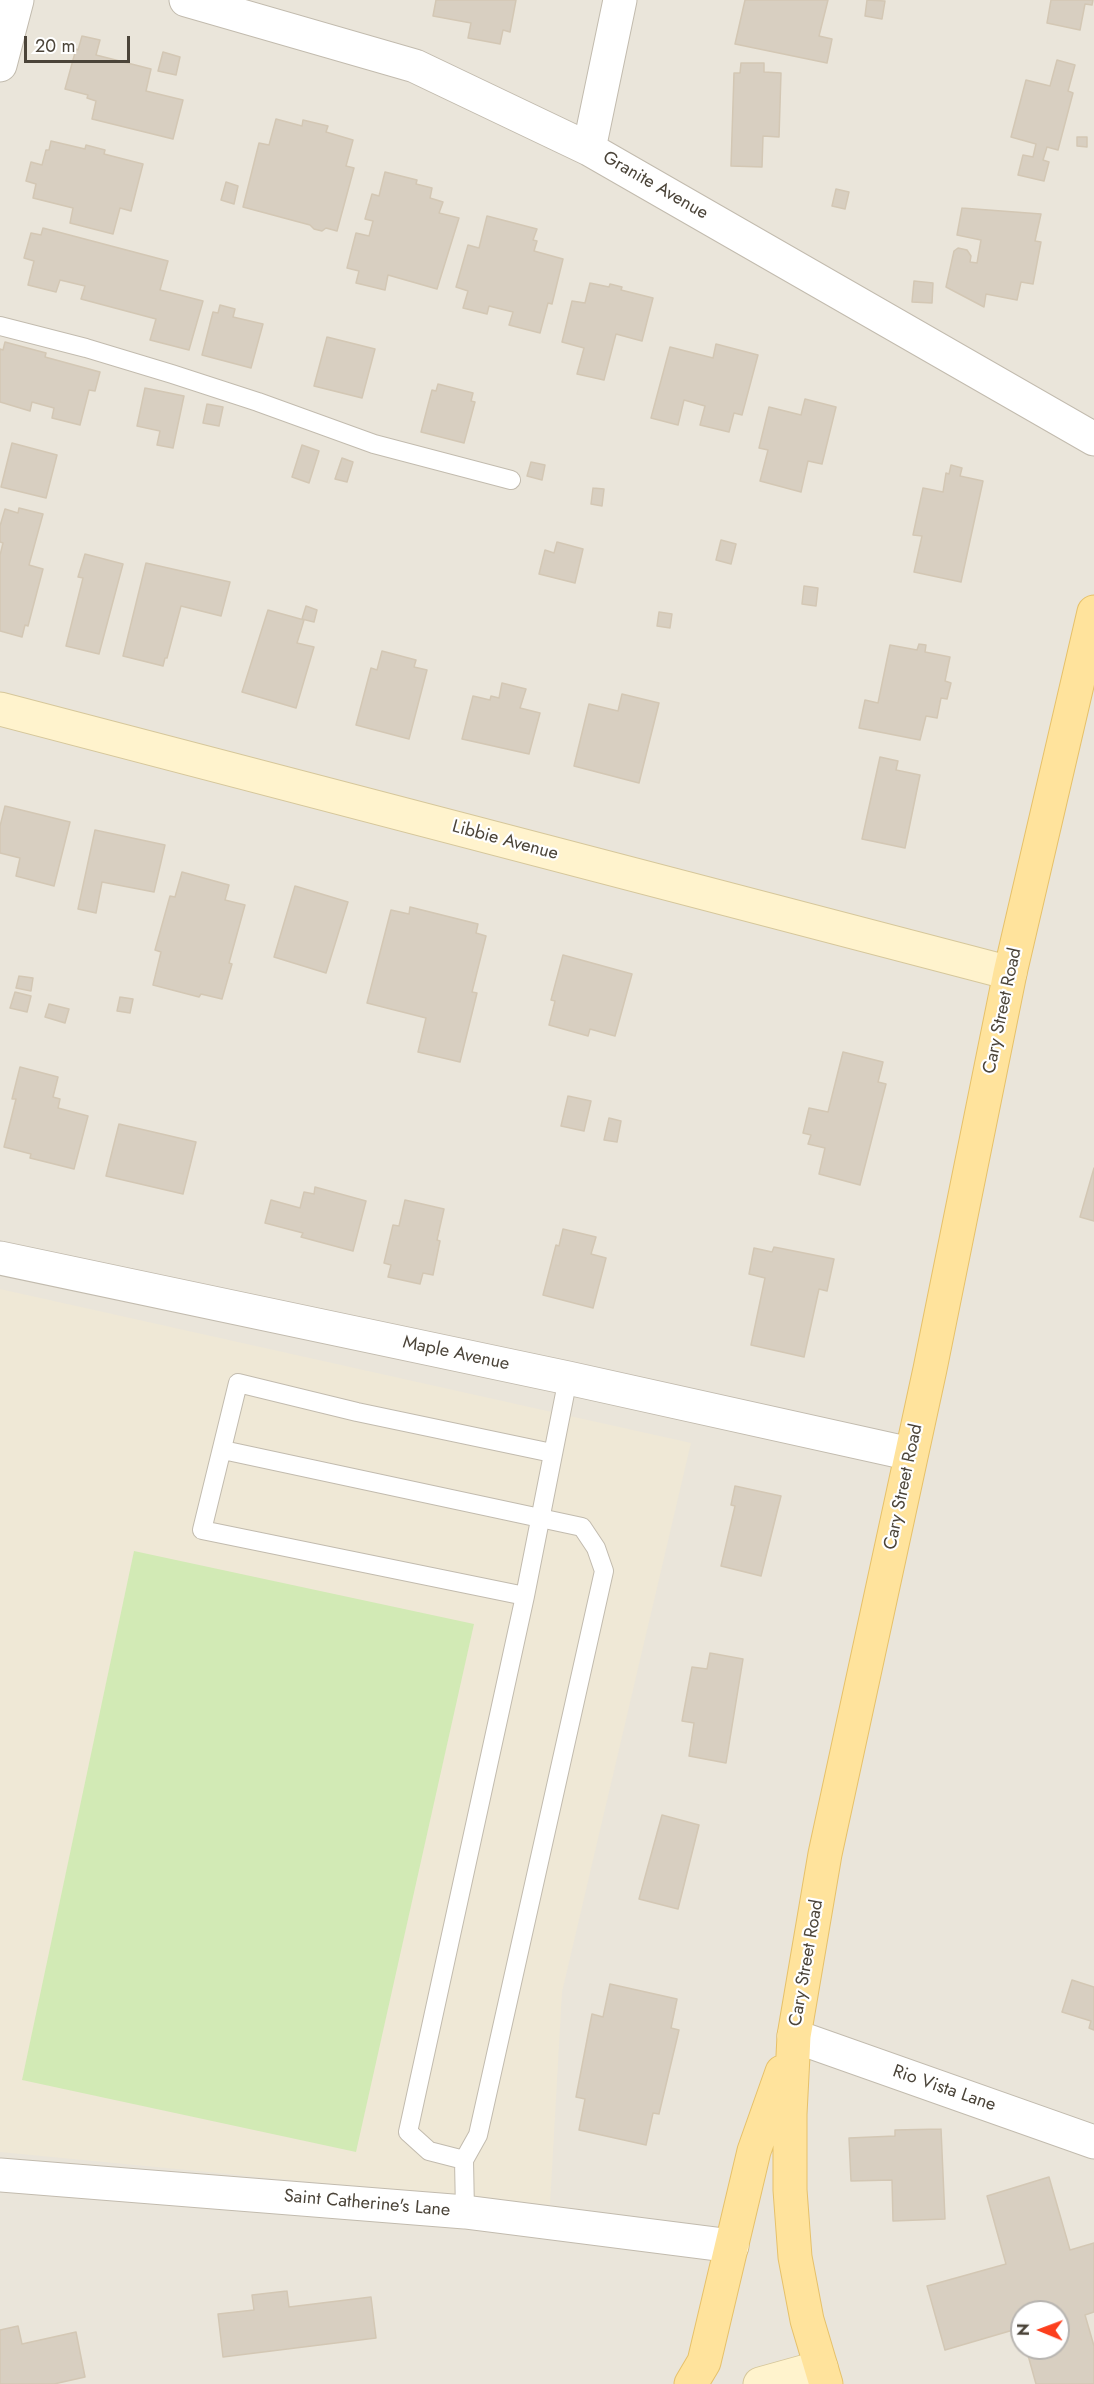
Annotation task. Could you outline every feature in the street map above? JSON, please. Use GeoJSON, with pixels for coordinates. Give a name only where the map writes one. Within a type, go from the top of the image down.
{"type":"FeatureCollection","features":[{"type":"Feature","properties":{"kind":"main road","name":"Cary Street Road"},"geometry":{"type":"LineString","coordinates":[[824,2375],[807,2320],[795,2257],[790,2190],[790,2114],[794,2036],[825,1854],[930,1369],[1010,973],[1094,612]]}},
{"type":"Feature","properties":{"kind":"main road","name":"Libbie Avenue"},"geometry":{"type":"LineString","coordinates":[[0,710],[1010,973]]}},
{"type":"Feature","properties":{"kind":"main road"},"geometry":{"type":"LineString","coordinates":[[691,2384],[704,2362],[754,2151],[794,2036]]}},
{"type":"Feature","properties":{"kind":"main road"},"geometry":{"type":"LineString","coordinates":[[760,2384],[824,2375]]}},
{"type":"Feature","properties":{"kind":"street"},"geometry":{"type":"LineString","coordinates":[[0,65],[17,0]]}},
{"type":"Feature","properties":{"kind":"street","name":"Granite Avenue"},"geometry":{"type":"LineString","coordinates":[[186,0],[415,66],[589,149],[1094,439]]}},
{"type":"Feature","properties":{"kind":"street"},"geometry":{"type":"LineString","coordinates":[[589,149],[620,0]]}},
{"type":"Feature","properties":{"kind":"street","name":"Maple Avenue"},"geometry":{"type":"LineString","coordinates":[[0,1258],[568,1378],[911,1454]]}},
{"type":"Feature","properties":{"kind":"street","name":"Rio Vista Lane"},"geometry":{"type":"LineString","coordinates":[[794,2036],[1094,2142]]}},
{"type":"Feature","properties":{"kind":"street","name":"Saint Catherine's Lane"},"geometry":{"type":"LineString","coordinates":[[0,2175],[465,2212],[732,2246]]}},
{"type":"Feature","properties":{"kind":"lane"},"geometry":{"type":"LineString","coordinates":[[0,326],[86,348],[172,374],[374,444],[511,480]]}},
{"type":"Feature","properties":{"kind":"lane"},"geometry":{"type":"LineString","coordinates":[[464,2160],[429,2151],[408,2132],[525,1596],[568,1378]]}},
{"type":"Feature","properties":{"kind":"lane"},"geometry":{"type":"LineString","coordinates":[[525,1596],[202,1530],[238,1383],[357,1412],[552,1453]]}},
{"type":"Feature","properties":{"kind":"lane"},"geometry":{"type":"LineString","coordinates":[[223,1450],[582,1527],[596,1548],[604,1571],[478,2135],[464,2160],[465,2212]]}},
{"type":"Feature","properties":{"kind":"shaded area"},"geometry":{"type":"Polygon","coordinates":[[[0,0],[1094,0],[1094,2384],[0,2384],[0,0]]]}},
{"type":"Feature","properties":{"kind":"shaded area"},"geometry":{"type":"Polygon","coordinates":[[[0,1289],[691,1443],[562,1992],[550,2205],[0,2152],[0,1289]]]}},
{"type":"Feature","properties":{"kind":"green space"},"geometry":{"type":"Polygon","coordinates":[[[134,1551],[474,1624],[356,2152],[22,2080],[134,1551]]]}},
{"type":"Feature","properties":{"kind":"building"},"geometry":{"type":"Polygon","coordinates":[[[436,0],[516,0],[510,32],[503,30],[500,44],[468,38],[471,23],[433,16],[436,0]]]}},
{"type":"Feature","properties":{"kind":"building"},"geometry":{"type":"Polygon","coordinates":[[[745,0],[828,0],[819,36],[832,39],[827,63],[735,44],[745,0]]]}},
{"type":"Feature","properties":{"kind":"building"},"geometry":{"type":"Polygon","coordinates":[[[867,0],[885,1],[882,19],[865,16],[867,0]]]}},
{"type":"Feature","properties":{"kind":"building"},"geometry":{"type":"Polygon","coordinates":[[[1051,0],[1093,0],[1092,5],[1085,4],[1080,30],[1047,23],[1051,0]]]}},
{"type":"Feature","properties":{"kind":"building"},"geometry":{"type":"Polygon","coordinates":[[[82,36],[100,40],[96,55],[151,69],[146,91],[183,100],[173,139],[92,119],[96,101],[87,98],[88,95],[65,89],[82,36]]]}},
{"type":"Feature","properties":{"kind":"building"},"geometry":{"type":"Polygon","coordinates":[[[163,52],[180,57],[176,75],[158,71],[163,52]]]}},
{"type":"Feature","properties":{"kind":"building"},"geometry":{"type":"Polygon","coordinates":[[[1057,60],[1075,65],[1068,91],[1073,93],[1058,150],[1047,147],[1043,160],[1049,162],[1044,181],[1018,175],[1023,155],[1033,157],[1036,144],[1011,137],[1026,80],[1050,86],[1057,60]]]}},
{"type":"Feature","properties":{"kind":"building"},"geometry":{"type":"Polygon","coordinates":[[[741,63],[764,63],[764,72],[781,73],[779,137],[763,136],[762,167],[731,166],[734,73],[740,73],[741,63]]]}},
{"type":"Feature","properties":{"kind":"building"},"geometry":{"type":"Polygon","coordinates":[[[276,119],[302,126],[303,120],[328,126],[326,132],[353,140],[346,166],[354,168],[337,231],[326,228],[322,231],[314,229],[310,225],[243,207],[259,143],[269,145],[276,119]]]}},
{"type":"Feature","properties":{"kind":"building"},"geometry":{"type":"Polygon","coordinates":[[[1077,137],[1087,137],[1087,147],[1077,146],[1077,137]]]}},
{"type":"Feature","properties":{"kind":"building"},"geometry":{"type":"Polygon","coordinates":[[[51,141],[85,149],[86,145],[105,150],[104,154],[143,164],[131,211],[120,208],[113,234],[70,223],[73,208],[33,198],[36,184],[26,181],[31,162],[42,165],[51,141]]]}},
{"type":"Feature","properties":{"kind":"building"},"geometry":{"type":"Polygon","coordinates":[[[385,172],[417,180],[416,184],[432,188],[430,198],[443,202],[439,213],[459,218],[437,289],[388,275],[385,290],[356,283],[359,271],[347,268],[356,233],[369,236],[373,221],[365,219],[372,194],[379,196],[385,172]]]}},
{"type":"Feature","properties":{"kind":"building"},"geometry":{"type":"Polygon","coordinates":[[[226,182],[238,186],[234,204],[221,200],[226,182]]]}},
{"type":"Feature","properties":{"kind":"building"},"geometry":{"type":"Polygon","coordinates":[[[836,189],[849,192],[845,209],[832,206],[836,189]]]}},
{"type":"Feature","properties":{"kind":"building"},"geometry":{"type":"Polygon","coordinates":[[[962,208],[1041,214],[1035,241],[1041,242],[1033,284],[1021,282],[1017,300],[986,294],[984,307],[946,287],[954,251],[958,248],[967,250],[971,256],[970,262],[977,263],[981,240],[957,235],[962,208]]]}},
{"type":"Feature","properties":{"kind":"building"},"geometry":{"type":"Polygon","coordinates":[[[487,216],[537,229],[533,240],[537,241],[534,251],[563,259],[552,304],[548,303],[540,333],[509,325],[513,312],[489,306],[487,314],[463,308],[468,291],[456,287],[468,245],[479,248],[487,216]]]}},
{"type":"Feature","properties":{"kind":"building"},"geometry":{"type":"Polygon","coordinates":[[[43,228],[168,261],[160,290],[203,301],[189,350],[150,340],[156,319],[81,299],[85,286],[60,280],[56,292],[28,285],[34,261],[24,258],[31,233],[41,235],[43,228]]]}},
{"type":"Feature","properties":{"kind":"building"},"geometry":{"type":"Polygon","coordinates":[[[914,281],[933,283],[932,303],[912,302],[914,281]]]}},
{"type":"Feature","properties":{"kind":"building"},"geometry":{"type":"Polygon","coordinates":[[[590,283],[609,287],[610,284],[622,287],[621,290],[653,298],[642,341],[616,334],[604,380],[577,374],[584,348],[562,342],[572,301],[585,303],[590,283]]]}},
{"type":"Feature","properties":{"kind":"building"},"geometry":{"type":"Polygon","coordinates":[[[220,305],[235,309],[233,317],[263,324],[251,368],[202,355],[213,312],[218,313],[220,305]]]}},
{"type":"Feature","properties":{"kind":"building"},"geometry":{"type":"Polygon","coordinates":[[[327,337],[375,349],[362,398],[314,386],[327,337]]]}},
{"type":"Feature","properties":{"kind":"building"},"geometry":{"type":"Polygon","coordinates":[[[5,342],[46,353],[45,357],[100,372],[95,391],[89,390],[80,425],[52,418],[54,408],[32,402],[30,411],[0,402],[0,349],[3,350],[5,342]]]}},
{"type":"Feature","properties":{"kind":"building"},"geometry":{"type":"Polygon","coordinates":[[[716,344],[758,355],[742,415],[734,413],[729,432],[700,425],[705,406],[684,400],[678,425],[651,418],[670,347],[713,358],[716,344]]]}},
{"type":"Feature","properties":{"kind":"building"},"geometry":{"type":"Polygon","coordinates":[[[438,384],[473,393],[471,401],[475,402],[464,443],[421,432],[432,390],[436,391],[438,384]]]}},
{"type":"Feature","properties":{"kind":"building"},"geometry":{"type":"Polygon","coordinates":[[[145,388],[184,396],[173,448],[157,445],[160,431],[137,426],[145,388]]]}},
{"type":"Feature","properties":{"kind":"building"},"geometry":{"type":"Polygon","coordinates":[[[805,399],[836,407],[822,464],[808,461],[801,492],[760,481],[768,450],[759,448],[769,407],[801,415],[805,399]]]}},
{"type":"Feature","properties":{"kind":"building"},"geometry":{"type":"Polygon","coordinates":[[[207,404],[223,407],[219,426],[203,423],[207,404]]]}},
{"type":"Feature","properties":{"kind":"building"},"geometry":{"type":"Polygon","coordinates":[[[12,443],[57,455],[46,498],[1,487],[12,443]]]}},
{"type":"Feature","properties":{"kind":"building"},"geometry":{"type":"Polygon","coordinates":[[[302,445],[319,451],[309,483],[292,477],[302,445]]]}},
{"type":"Feature","properties":{"kind":"building"},"geometry":{"type":"Polygon","coordinates":[[[342,458],[353,462],[347,482],[335,479],[342,458]]]}},
{"type":"Feature","properties":{"kind":"building"},"geometry":{"type":"Polygon","coordinates":[[[531,462],[545,465],[542,480],[527,476],[531,462]]]}},
{"type":"Feature","properties":{"kind":"building"},"geometry":{"type":"Polygon","coordinates":[[[951,465],[962,468],[960,476],[983,481],[961,582],[914,572],[922,536],[913,535],[923,488],[943,492],[946,473],[949,474],[951,465]]]}},
{"type":"Feature","properties":{"kind":"building"},"geometry":{"type":"Polygon","coordinates":[[[593,488],[604,489],[602,506],[591,504],[593,488]]]}},
{"type":"Feature","properties":{"kind":"building"},"geometry":{"type":"Polygon","coordinates":[[[19,508],[43,514],[29,565],[43,569],[28,626],[25,625],[22,637],[0,631],[0,555],[3,543],[0,542],[0,526],[5,509],[18,513],[19,508]]]}},
{"type":"Feature","properties":{"kind":"building"},"geometry":{"type":"Polygon","coordinates":[[[721,540],[736,544],[731,564],[716,560],[721,540]]]}},
{"type":"Feature","properties":{"kind":"building"},"geometry":{"type":"Polygon","coordinates":[[[557,542],[583,549],[575,583],[539,574],[545,550],[554,553],[557,542]]]}},
{"type":"Feature","properties":{"kind":"building"},"geometry":{"type":"Polygon","coordinates":[[[85,554],[123,564],[99,654],[66,646],[83,578],[78,577],[85,554]]]}},
{"type":"Feature","properties":{"kind":"building"},"geometry":{"type":"Polygon","coordinates":[[[146,563],[230,582],[221,616],[181,606],[163,666],[123,656],[146,563]]]}},
{"type":"Feature","properties":{"kind":"building"},"geometry":{"type":"Polygon","coordinates":[[[804,586],[818,588],[816,606],[802,604],[804,586]]]}},
{"type":"Feature","properties":{"kind":"building"},"geometry":{"type":"Polygon","coordinates":[[[306,606],[317,610],[314,622],[302,619],[306,606]]]}},
{"type":"Feature","properties":{"kind":"building"},"geometry":{"type":"Polygon","coordinates":[[[268,610],[304,620],[297,643],[314,647],[296,708],[242,692],[268,610]]]}},
{"type":"Feature","properties":{"kind":"building"},"geometry":{"type":"Polygon","coordinates":[[[659,612],[672,614],[670,628],[657,626],[659,612]]]}},
{"type":"Feature","properties":{"kind":"building"},"geometry":{"type":"Polygon","coordinates":[[[919,644],[926,645],[925,652],[950,657],[945,681],[951,683],[947,699],[941,698],[937,718],[926,716],[920,740],[859,728],[865,700],[878,703],[890,645],[917,650],[919,644]]]}},
{"type":"Feature","properties":{"kind":"building"},"geometry":{"type":"Polygon","coordinates":[[[382,651],[416,660],[414,667],[427,670],[409,739],[356,725],[371,668],[377,670],[382,651]]]}},
{"type":"Feature","properties":{"kind":"building"},"geometry":{"type":"Polygon","coordinates":[[[502,683],[526,689],[520,708],[540,713],[529,754],[462,739],[473,696],[490,700],[491,696],[499,698],[502,683]]]}},
{"type":"Feature","properties":{"kind":"building"},"geometry":{"type":"Polygon","coordinates":[[[622,694],[659,703],[639,783],[574,766],[589,704],[618,711],[622,694]]]}},
{"type":"Feature","properties":{"kind":"building"},"geometry":{"type":"Polygon","coordinates":[[[880,757],[898,761],[896,770],[920,775],[905,848],[862,839],[880,757]]]}},
{"type":"Feature","properties":{"kind":"building"},"geometry":{"type":"Polygon","coordinates":[[[5,806],[70,822],[54,886],[16,876],[20,858],[0,853],[0,826],[5,806]]]}},
{"type":"Feature","properties":{"kind":"building"},"geometry":{"type":"Polygon","coordinates":[[[95,830],[165,845],[154,892],[102,882],[96,913],[78,909],[95,830]]]}},
{"type":"Feature","properties":{"kind":"building"},"geometry":{"type":"Polygon","coordinates":[[[182,872],[229,885],[225,900],[245,905],[222,999],[201,994],[199,997],[153,985],[161,952],[155,950],[170,896],[175,897],[182,872]]]}},
{"type":"Feature","properties":{"kind":"building"},"geometry":{"type":"Polygon","coordinates":[[[295,886],[348,902],[326,973],[274,957],[295,886]]]}},
{"type":"Feature","properties":{"kind":"building"},"geometry":{"type":"Polygon","coordinates":[[[410,907],[478,924],[476,933],[486,936],[472,992],[477,993],[460,1062],[418,1052],[426,1018],[367,1003],[391,910],[409,914],[410,907]]]}},
{"type":"Feature","properties":{"kind":"building"},"geometry":{"type":"Polygon","coordinates":[[[563,955],[632,974],[615,1036],[590,1029],[588,1036],[549,1025],[555,1001],[551,1000],[563,955]]]}},
{"type":"Feature","properties":{"kind":"building"},"geometry":{"type":"Polygon","coordinates":[[[19,976],[33,978],[31,991],[16,988],[19,976]]]}},
{"type":"Feature","properties":{"kind":"building"},"geometry":{"type":"Polygon","coordinates":[[[15,992],[31,996],[27,1012],[10,1008],[15,992]]]}},
{"type":"Feature","properties":{"kind":"building"},"geometry":{"type":"Polygon","coordinates":[[[120,997],[133,999],[130,1013],[117,1011],[120,997]]]}},
{"type":"Feature","properties":{"kind":"building"},"geometry":{"type":"Polygon","coordinates":[[[49,1004],[69,1009],[65,1023],[45,1017],[49,1004]]]}},
{"type":"Feature","properties":{"kind":"building"},"geometry":{"type":"Polygon","coordinates":[[[843,1052],[883,1062],[878,1082],[886,1084],[860,1185],[819,1174],[825,1148],[808,1144],[811,1135],[803,1133],[809,1108],[828,1112],[843,1052]]]}},
{"type":"Feature","properties":{"kind":"building"},"geometry":{"type":"Polygon","coordinates":[[[20,1067],[58,1077],[53,1097],[60,1099],[58,1108],[88,1116],[74,1169],[30,1158],[31,1154],[4,1147],[16,1099],[12,1099],[20,1067]]]}},
{"type":"Feature","properties":{"kind":"building"},"geometry":{"type":"Polygon","coordinates":[[[568,1096],[591,1101],[584,1131],[561,1126],[568,1096]]]}},
{"type":"Feature","properties":{"kind":"building"},"geometry":{"type":"Polygon","coordinates":[[[609,1118],[621,1121],[617,1142],[604,1140],[609,1118]]]}},
{"type":"Feature","properties":{"kind":"building"},"geometry":{"type":"Polygon","coordinates":[[[119,1124],[196,1142],[183,1194],[106,1176],[119,1124]]]}},
{"type":"Feature","properties":{"kind":"building"},"geometry":{"type":"Polygon","coordinates":[[[1094,1168],[1094,1221],[1080,1217],[1094,1168]]]}},
{"type":"Feature","properties":{"kind":"building"},"geometry":{"type":"Polygon","coordinates":[[[315,1187],[366,1201],[353,1251],[301,1237],[303,1233],[265,1223],[271,1200],[300,1208],[304,1192],[314,1194],[315,1187]]]}},
{"type":"Feature","properties":{"kind":"building"},"geometry":{"type":"Polygon","coordinates":[[[405,1200],[444,1209],[437,1240],[440,1241],[433,1275],[423,1273],[420,1284],[388,1277],[391,1265],[384,1263],[393,1225],[399,1226],[405,1200]]]}},
{"type":"Feature","properties":{"kind":"building"},"geometry":{"type":"Polygon","coordinates":[[[563,1229],[596,1237],[591,1254],[606,1258],[593,1308],[543,1295],[556,1245],[559,1246],[563,1229]]]}},
{"type":"Feature","properties":{"kind":"building"},"geometry":{"type":"Polygon","coordinates":[[[774,1247],[834,1259],[827,1291],[819,1289],[804,1357],[751,1345],[765,1278],[749,1274],[754,1248],[772,1252],[774,1247]]]}},
{"type":"Feature","properties":{"kind":"building"},"geometry":{"type":"Polygon","coordinates":[[[735,1486],[781,1496],[761,1576],[721,1566],[735,1506],[731,1505],[735,1486]]]}},
{"type":"Feature","properties":{"kind":"building"},"geometry":{"type":"Polygon","coordinates":[[[710,1653],[743,1659],[726,1763],[689,1756],[694,1723],[682,1721],[692,1667],[707,1669],[710,1653]]]}},
{"type":"Feature","properties":{"kind":"building"},"geometry":{"type":"Polygon","coordinates":[[[662,1815],[699,1825],[678,1909],[639,1899],[662,1815]]]}},
{"type":"Feature","properties":{"kind":"building"},"geometry":{"type":"Polygon","coordinates":[[[1072,1980],[1094,1987],[1094,2030],[1089,2028],[1091,2021],[1062,2012],[1072,1980]]]}},
{"type":"Feature","properties":{"kind":"building"},"geometry":{"type":"Polygon","coordinates":[[[610,1984],[677,1999],[671,2028],[679,2030],[659,2114],[653,2113],[646,2145],[579,2130],[585,2099],[576,2097],[592,2014],[603,2017],[610,1984]]]}},
{"type":"Feature","properties":{"kind":"building"},"geometry":{"type":"Polygon","coordinates":[[[941,2129],[945,2219],[893,2221],[892,2180],[851,2181],[849,2138],[895,2136],[895,2130],[941,2129]]]}},
{"type":"Feature","properties":{"kind":"building"},"geometry":{"type":"Polygon","coordinates":[[[1049,2177],[1070,2250],[1094,2243],[1094,2312],[1085,2315],[1094,2346],[1094,2384],[1036,2384],[1029,2360],[1070,2360],[1070,2300],[1010,2300],[1010,2331],[945,2350],[927,2286],[1006,2264],[987,2196],[1049,2177]]]}},
{"type":"Feature","properties":{"kind":"building"},"geometry":{"type":"Polygon","coordinates":[[[287,2291],[289,2307],[371,2297],[376,2338],[223,2357],[218,2314],[254,2310],[252,2295],[287,2291]]]}},
{"type":"Feature","properties":{"kind":"building"},"geometry":{"type":"Polygon","coordinates":[[[18,2326],[22,2344],[76,2332],[85,2377],[54,2384],[0,2384],[0,2330],[18,2326]]]}}]}
